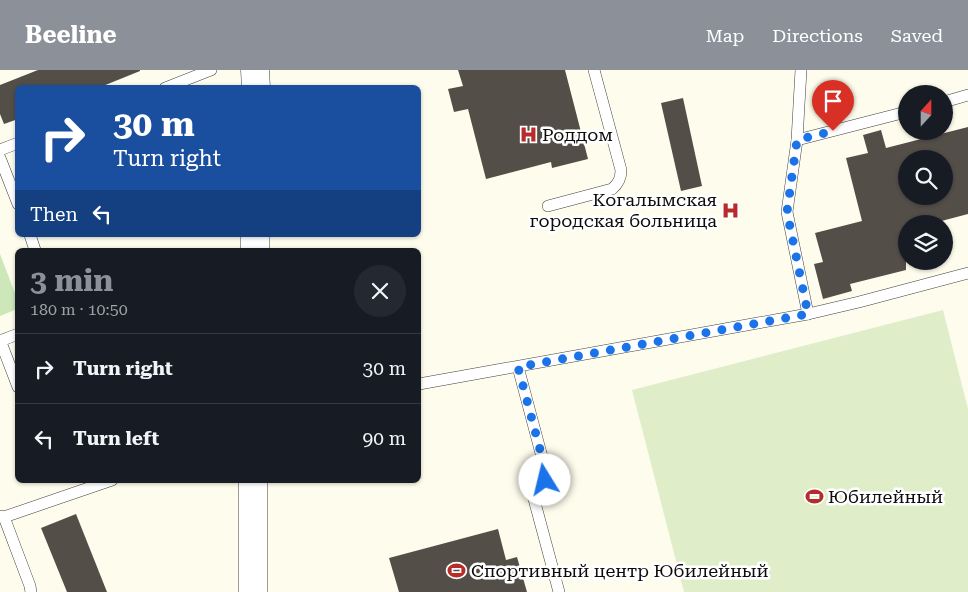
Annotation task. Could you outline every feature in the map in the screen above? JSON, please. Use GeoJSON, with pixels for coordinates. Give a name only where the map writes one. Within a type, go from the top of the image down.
{"type":"FeatureCollection","features":[{"type":"Feature","properties":{"kind":"street"},"geometry":{"type":"LineString","coordinates":[[256,70],[256,85]]}},
{"type":"Feature","properties":{"kind":"street"},"geometry":{"type":"LineString","coordinates":[[253,592],[254,483]]}},
{"type":"Feature","properties":{"kind":"lane"},"geometry":{"type":"LineString","coordinates":[[173,85],[211,70]]}},
{"type":"Feature","properties":{"kind":"lane"},"geometry":{"type":"LineString","coordinates":[[548,206],[612,189],[621,177],[621,170],[594,70]]}},
{"type":"Feature","properties":{"kind":"lane"},"geometry":{"type":"LineString","coordinates":[[801,70],[797,140],[787,212],[808,314]]}},
{"type":"Feature","properties":{"kind":"lane"},"geometry":{"type":"LineString","coordinates":[[953,100],[968,96]]}},
{"type":"Feature","properties":{"kind":"lane"},"geometry":{"type":"LineString","coordinates":[[797,140],[898,114]]}},
{"type":"Feature","properties":{"kind":"lane"},"geometry":{"type":"LineString","coordinates":[[0,150],[15,144]]}},
{"type":"Feature","properties":{"kind":"lane"},"geometry":{"type":"LineString","coordinates":[[0,158],[15,196]]}},
{"type":"Feature","properties":{"kind":"lane"},"geometry":{"type":"LineString","coordinates":[[421,384],[808,314],[968,273]]}},
{"type":"Feature","properties":{"kind":"lane"},"geometry":{"type":"LineString","coordinates":[[15,335],[0,341],[4,366],[15,382]]}},
{"type":"Feature","properties":{"kind":"lane"},"geometry":{"type":"LineString","coordinates":[[518,367],[546,472],[545,480],[539,486],[530,488],[559,592]]}},
{"type":"Feature","properties":{"kind":"lane"},"geometry":{"type":"LineString","coordinates":[[31,592],[2,517],[103,483]]}},
{"type":"Feature","properties":{"kind":"green space"},"geometry":{"type":"Polygon","coordinates":[[[0,254],[15,293],[15,310],[0,316],[0,254]]]}},
{"type":"Feature","properties":{"kind":"green space","name":"Юбилейный"},"geometry":{"type":"Polygon","coordinates":[[[943,310],[968,409],[968,592],[684,592],[632,390],[943,310]]]}},
{"type":"Feature","properties":{"kind":"building"},"geometry":{"type":"Polygon","coordinates":[[[38,70],[140,70],[105,85],[15,85],[15,120],[4,124],[0,114],[0,85],[38,70]]]}},
{"type":"Feature","properties":{"kind":"building","name":"Роддом"},"geometry":{"type":"Polygon","coordinates":[[[458,70],[565,70],[588,159],[552,168],[551,162],[486,179],[468,109],[454,112],[448,89],[463,86],[458,70]]]}},
{"type":"Feature","properties":{"kind":"building"},"geometry":{"type":"Polygon","coordinates":[[[683,98],[702,186],[681,191],[661,103],[683,98]]]}},
{"type":"Feature","properties":{"kind":"building"},"geometry":{"type":"Polygon","coordinates":[[[968,127],[968,214],[953,218],[953,215],[898,215],[898,270],[906,270],[850,284],[852,291],[823,299],[814,264],[823,262],[815,233],[862,221],[846,158],[868,153],[863,135],[881,130],[886,148],[917,140],[953,140],[953,131],[968,127]]]}},
{"type":"Feature","properties":{"kind":"building"},"geometry":{"type":"Polygon","coordinates":[[[76,514],[107,592],[67,592],[41,528],[76,514]]]}},
{"type":"Feature","properties":{"kind":"building","name":"Спортивный центр Юбилейный"},"geometry":{"type":"Polygon","coordinates":[[[498,529],[506,560],[517,557],[527,592],[399,592],[389,558],[498,529]]]}},
{"type":"Feature","properties":{"kind":"place","name":"Роддом"},"geometry":{"type":"Point","coordinates":[528,135]}},
{"type":"Feature","properties":{"kind":"place","name":"Когалымская городская больница"},"geometry":{"type":"Point","coordinates":[731,210]}},
{"type":"Feature","properties":{"kind":"place","name":"Юбилейный"},"geometry":{"type":"Point","coordinates":[814,497]}},
{"type":"Feature","properties":{"kind":"place","name":"Спортивный центр Юбилейный"},"geometry":{"type":"Point","coordinates":[457,571]}},
{"type":"Feature","properties":{"kind":"route"},"geometry":{"type":"LineString","coordinates":[[545,480],[546,472],[518,367],[808,314],[787,212],[797,140],[833,131]]}}]}
